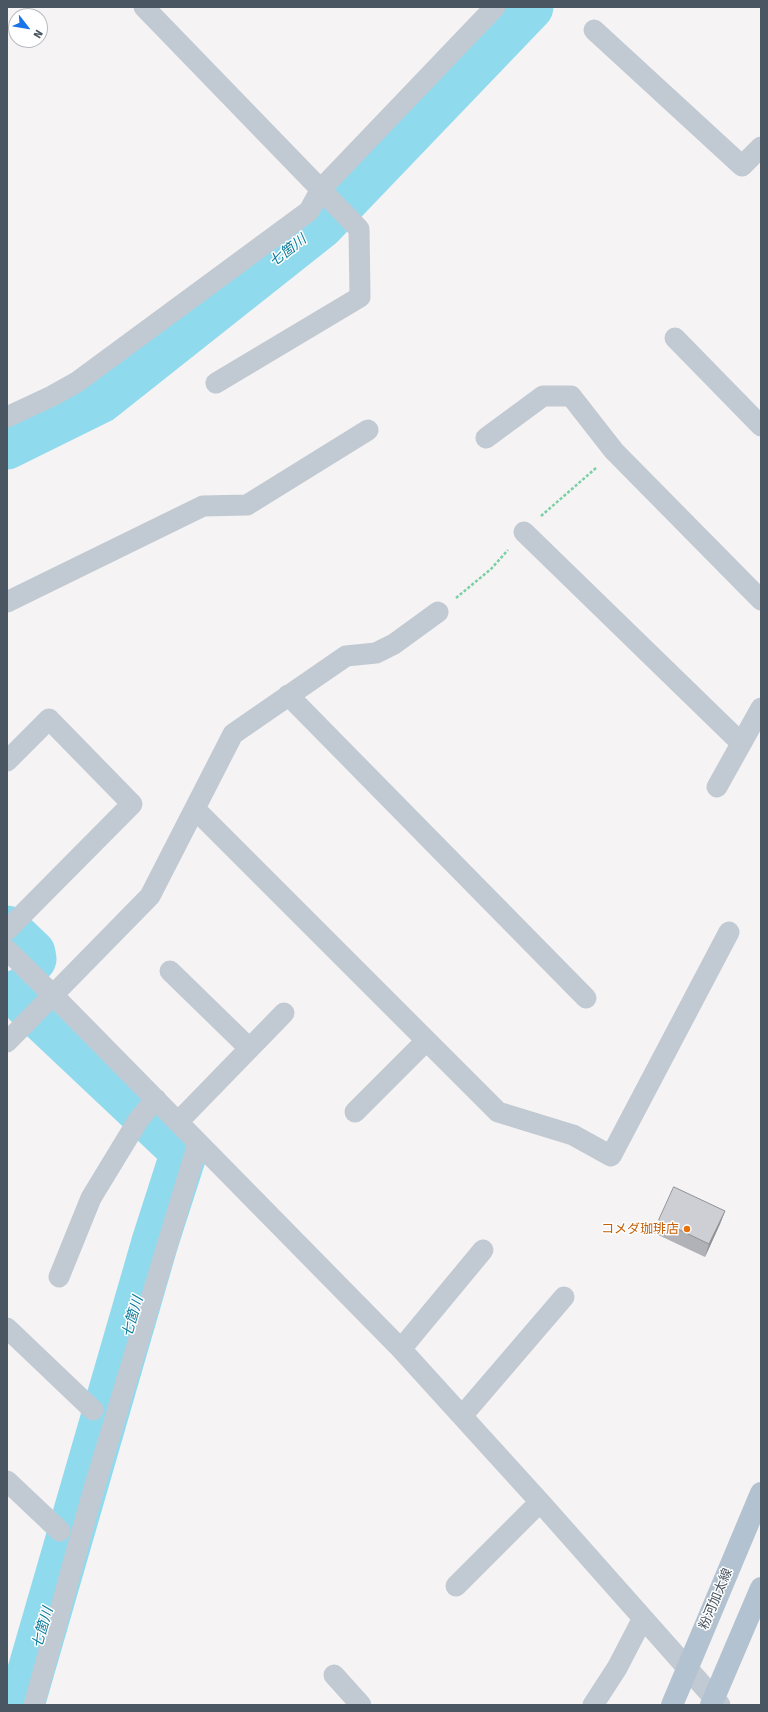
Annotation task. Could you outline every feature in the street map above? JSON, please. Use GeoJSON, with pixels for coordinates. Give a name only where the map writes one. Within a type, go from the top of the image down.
{"type":"FeatureCollection","features":[{"type":"Feature","properties":{"kind":"main road","name":"粉河加太線"},"geometry":{"type":"LineString","coordinates":[[672,1705],[761,1494]]}},
{"type":"Feature","properties":{"kind":"main road"},"geometry":{"type":"LineString","coordinates":[[715,1703],[761,1588]]}},
{"type":"Feature","properties":{"kind":"street"},"geometry":{"type":"LineString","coordinates":[[144,7],[359,229],[360,297],[216,383]]}},
{"type":"Feature","properties":{"kind":"street"},"geometry":{"type":"LineString","coordinates":[[7,417],[52,396],[77,382],[309,211],[334,202],[494,7]]}},
{"type":"Feature","properties":{"kind":"street"},"geometry":{"type":"LineString","coordinates":[[594,30],[742,166],[761,147]]}},
{"type":"Feature","properties":{"kind":"street"},"geometry":{"type":"LineString","coordinates":[[676,338],[761,426]]}},
{"type":"Feature","properties":{"kind":"street"},"geometry":{"type":"LineString","coordinates":[[486,438],[543,396],[571,396],[614,451],[761,600]]}},
{"type":"Feature","properties":{"kind":"street"},"geometry":{"type":"LineString","coordinates":[[7,602],[203,506],[247,505],[368,430]]}},
{"type":"Feature","properties":{"kind":"street"},"geometry":{"type":"LineString","coordinates":[[524,532],[741,743]]}},
{"type":"Feature","properties":{"kind":"street"},"geometry":{"type":"LineString","coordinates":[[7,1042],[150,896],[196,809],[233,734],[346,656],[376,653],[394,644],[438,612]]}},
{"type":"Feature","properties":{"kind":"street"},"geometry":{"type":"LineString","coordinates":[[288,695],[586,998]]}},
{"type":"Feature","properties":{"kind":"street"},"geometry":{"type":"LineString","coordinates":[[7,761],[49,719],[132,804],[14,924]]}},
{"type":"Feature","properties":{"kind":"street"},"geometry":{"type":"LineString","coordinates":[[717,787],[741,743],[758,720]]}},
{"type":"Feature","properties":{"kind":"street"},"geometry":{"type":"LineString","coordinates":[[196,809],[498,1112],[573,1135],[611,1156],[729,932]]}},
{"type":"Feature","properties":{"kind":"street"},"geometry":{"type":"LineString","coordinates":[[7,950],[42,1007],[148,1109],[178,1122],[401,1349],[644,1618],[715,1703]]}},
{"type":"Feature","properties":{"kind":"street"},"geometry":{"type":"LineString","coordinates":[[170,971],[250,1048]]}},
{"type":"Feature","properties":{"kind":"street"},"geometry":{"type":"LineString","coordinates":[[178,1122],[284,1013]]}},
{"type":"Feature","properties":{"kind":"street"},"geometry":{"type":"LineString","coordinates":[[355,1112],[426,1040]]}},
{"type":"Feature","properties":{"kind":"street"},"geometry":{"type":"LineString","coordinates":[[59,1277],[91,1198],[148,1109]]}},
{"type":"Feature","properties":{"kind":"street"},"geometry":{"type":"LineString","coordinates":[[34,1705],[92,1495],[198,1143]]}},
{"type":"Feature","properties":{"kind":"street"},"geometry":{"type":"LineString","coordinates":[[401,1349],[483,1250]]}},
{"type":"Feature","properties":{"kind":"street"},"geometry":{"type":"LineString","coordinates":[[462,1416],[564,1297]]}},
{"type":"Feature","properties":{"kind":"street"},"geometry":{"type":"LineString","coordinates":[[7,1328],[93,1410]]}},
{"type":"Feature","properties":{"kind":"street"},"geometry":{"type":"LineString","coordinates":[[7,1481],[60,1531]]}},
{"type":"Feature","properties":{"kind":"street"},"geometry":{"type":"LineString","coordinates":[[456,1586],[540,1502]]}},
{"type":"Feature","properties":{"kind":"street"},"geometry":{"type":"LineString","coordinates":[[593,1705],[617,1668],[644,1618]]}},
{"type":"Feature","properties":{"kind":"street"},"geometry":{"type":"LineString","coordinates":[[334,1675],[361,1705]]}},
{"type":"Feature","properties":{"kind":"building","name":"コメダ珈琲店"},"geometry":{"type":"Polygon","coordinates":[[[674,1187],[725,1211],[709,1244],[659,1220],[674,1187]]]}},
{"type":"Feature","properties":{"kind":"waterway","name":"七箇川"},"geometry":{"type":"LineString","coordinates":[[7,446],[100,400],[321,225],[530,7]]}},
{"type":"Feature","properties":{"kind":"waterway","name":"七箇川"},"geometry":{"type":"LineString","coordinates":[[7,929],[32,953],[33,959]]}},
{"type":"Feature","properties":{"kind":"waterway","name":"七箇川"},"geometry":{"type":"LineString","coordinates":[[21,991],[20,996],[27,1004],[184,1152],[155,1242],[21,1705]]}},
{"type":"Feature","properties":{"kind":"place","name":"コメダ珈琲店"},"geometry":{"type":"Point","coordinates":[687,1229]}}]}
